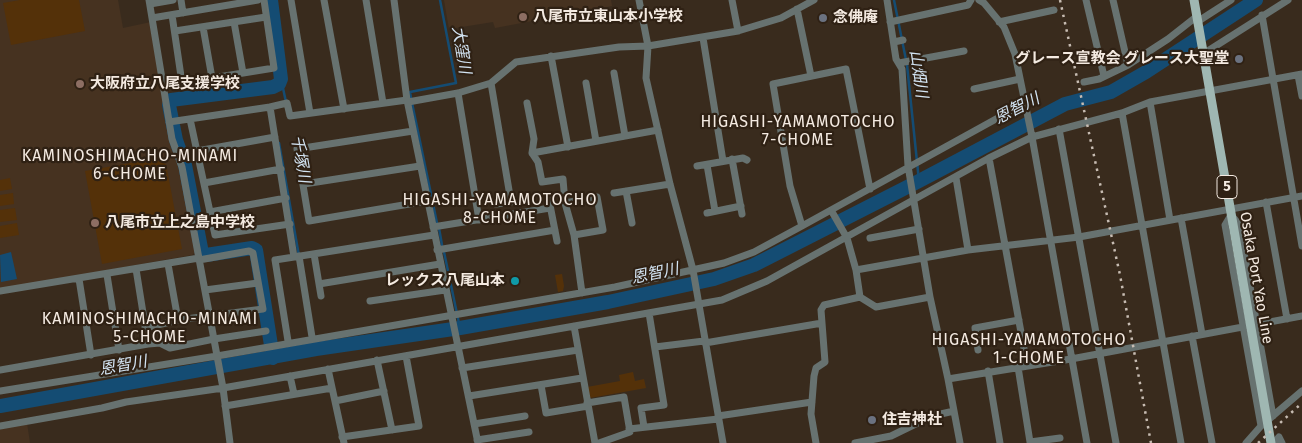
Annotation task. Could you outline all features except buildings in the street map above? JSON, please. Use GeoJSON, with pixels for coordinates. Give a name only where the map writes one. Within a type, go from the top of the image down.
{"type":"FeatureCollection","features":[{"type":"Feature","properties":{"kind":"main road","name":"Osaka Port Yao Line"},"geometry":{"type":"LineString","coordinates":[[1194,0],[1272,443]]}},
{"type":"Feature","properties":{"kind":"street"},"geometry":{"type":"LineString","coordinates":[[173,0],[149,2],[171,122],[172,139],[182,167],[205,290],[230,443]]}},
{"type":"Feature","properties":{"kind":"street"},"geometry":{"type":"LineString","coordinates":[[181,0],[183,13]]}},
{"type":"Feature","properties":{"kind":"street"},"geometry":{"type":"LineString","coordinates":[[152,18],[226,3],[257,0]]}},
{"type":"Feature","properties":{"kind":"street"},"geometry":{"type":"LineString","coordinates":[[163,86],[274,68],[264,0]]}},
{"type":"Feature","properties":{"kind":"street"},"geometry":{"type":"LineString","coordinates":[[291,0],[310,113]]}},
{"type":"Feature","properties":{"kind":"street"},"geometry":{"type":"LineString","coordinates":[[324,0],[344,109]]}},
{"type":"Feature","properties":{"kind":"street"},"geometry":{"type":"LineString","coordinates":[[366,0],[383,104]]}},
{"type":"Feature","properties":{"kind":"street"},"geometry":{"type":"LineString","coordinates":[[394,0],[413,131],[445,290],[455,314],[457,345],[478,441],[529,432]]}},
{"type":"Feature","properties":{"kind":"street"},"geometry":{"type":"LineString","coordinates":[[639,0],[648,46],[646,78],[700,304],[723,443]]}},
{"type":"Feature","properties":{"kind":"street"},"geometry":{"type":"LineString","coordinates":[[732,0],[738,31]]}},
{"type":"Feature","properties":{"kind":"street"},"geometry":{"type":"LineString","coordinates":[[171,122],[287,103],[290,116],[458,93],[491,83],[516,62],[619,47],[648,46],[738,31],[781,18],[814,0]]}},
{"type":"Feature","properties":{"kind":"street"},"geometry":{"type":"LineString","coordinates":[[887,0],[895,21],[903,63],[914,199],[930,298],[960,443]]}},
{"type":"Feature","properties":{"kind":"street"},"geometry":{"type":"LineString","coordinates":[[946,0],[947,9]]}},
{"type":"Feature","properties":{"kind":"street"},"geometry":{"type":"LineString","coordinates":[[895,21],[968,5],[971,0]]}},
{"type":"Feature","properties":{"kind":"street"},"geometry":{"type":"LineString","coordinates":[[979,0],[984,3],[999,22],[1011,41],[1025,103],[1087,443]]}},
{"type":"Feature","properties":{"kind":"street"},"geometry":{"type":"LineString","coordinates":[[1086,0],[1104,76]]}},
{"type":"Feature","properties":{"kind":"street"},"geometry":{"type":"LineString","coordinates":[[1113,0],[1128,65]]}},
{"type":"Feature","properties":{"kind":"street"},"geometry":{"type":"LineString","coordinates":[[1084,82],[1104,76],[1128,65],[1197,19],[1230,0]]}},
{"type":"Feature","properties":{"kind":"street"},"geometry":{"type":"LineString","coordinates":[[1203,54],[1262,14],[1288,0]]}},
{"type":"Feature","properties":{"kind":"street"},"geometry":{"type":"LineString","coordinates":[[797,9],[811,76]]}},
{"type":"Feature","properties":{"kind":"street"},"geometry":{"type":"LineString","coordinates":[[999,22],[1054,10]]}},
{"type":"Feature","properties":{"kind":"street"},"geometry":{"type":"LineString","coordinates":[[1262,14],[1302,246]]}},
{"type":"Feature","properties":{"kind":"street"},"geometry":{"type":"LineString","coordinates":[[172,15],[182,83]]}},
{"type":"Feature","properties":{"kind":"street"},"geometry":{"type":"LineString","coordinates":[[175,31],[266,17]]}},
{"type":"Feature","properties":{"kind":"street"},"geometry":{"type":"LineString","coordinates":[[234,22],[243,73]]}},
{"type":"Feature","properties":{"kind":"street"},"geometry":{"type":"LineString","coordinates":[[203,27],[212,78]]}},
{"type":"Feature","properties":{"kind":"street"},"geometry":{"type":"LineString","coordinates":[[704,38],[723,161]]}},
{"type":"Feature","properties":{"kind":"street"},"geometry":{"type":"LineString","coordinates":[[903,63],[964,51]]}},
{"type":"Feature","properties":{"kind":"street"},"geometry":{"type":"LineString","coordinates":[[552,56],[568,147]]}},
{"type":"Feature","properties":{"kind":"street"},"geometry":{"type":"LineString","coordinates":[[802,226],[790,186],[773,84],[846,69],[870,189]]}},
{"type":"Feature","properties":{"kind":"street"},"geometry":{"type":"LineString","coordinates":[[614,73],[625,136]]}},
{"type":"Feature","properties":{"kind":"street"},"geometry":{"type":"LineString","coordinates":[[0,426],[126,402],[290,376],[406,356],[457,345],[722,300],[767,281],[1031,135],[1122,113],[1150,102],[1300,74],[1302,96]]}},
{"type":"Feature","properties":{"kind":"street"},"geometry":{"type":"LineString","coordinates":[[974,89],[1020,79]]}},
{"type":"Feature","properties":{"kind":"street"},"geometry":{"type":"LineString","coordinates":[[491,83],[511,202],[496,204]]}},
{"type":"Feature","properties":{"kind":"street"},"geometry":{"type":"LineString","coordinates":[[586,84],[596,141]]}},
{"type":"Feature","properties":{"kind":"street"},"geometry":{"type":"LineString","coordinates":[[458,93],[479,220]]}},
{"type":"Feature","properties":{"kind":"street"},"geometry":{"type":"LineString","coordinates":[[1150,102],[1170,220]]}},
{"type":"Feature","properties":{"kind":"street"},"geometry":{"type":"LineString","coordinates":[[527,103],[534,139],[532,153],[538,162],[542,182],[563,179],[566,203],[574,235],[582,293]]}},
{"type":"Feature","properties":{"kind":"street"},"geometry":{"type":"LineString","coordinates":[[0,391],[217,356],[693,272],[754,252],[832,211],[1025,103]]}},
{"type":"Feature","properties":{"kind":"street"},"geometry":{"type":"LineString","coordinates":[[270,107],[312,337]]}},
{"type":"Feature","properties":{"kind":"street"},"geometry":{"type":"LineString","coordinates":[[1122,113],[1181,443]]}},
{"type":"Feature","properties":{"kind":"street"},"geometry":{"type":"LineString","coordinates":[[190,119],[214,236],[290,224]]}},
{"type":"Feature","properties":{"kind":"street"},"geometry":{"type":"LineString","coordinates":[[1059,129],[1116,443]]}},
{"type":"Feature","properties":{"kind":"street"},"geometry":{"type":"LineString","coordinates":[[532,153],[658,130]]}},
{"type":"Feature","properties":{"kind":"street"},"geometry":{"type":"LineString","coordinates":[[413,131],[297,149],[309,221],[427,201]]}},
{"type":"Feature","properties":{"kind":"street"},"geometry":{"type":"LineString","coordinates":[[197,151],[275,137]]}},
{"type":"Feature","properties":{"kind":"street"},"geometry":{"type":"LineString","coordinates":[[989,158],[1027,365]]}},
{"type":"Feature","properties":{"kind":"street"},"geometry":{"type":"LineString","coordinates":[[707,213],[742,210],[732,159]]}},
{"type":"Feature","properties":{"kind":"street"},"geometry":{"type":"LineString","coordinates":[[697,166],[732,159],[746,160]]}},
{"type":"Feature","properties":{"kind":"street"},"geometry":{"type":"LineString","coordinates":[[707,164],[715,211]]}},
{"type":"Feature","properties":{"kind":"street"},"geometry":{"type":"LineString","coordinates":[[304,184],[420,166]]}},
{"type":"Feature","properties":{"kind":"street"},"geometry":{"type":"LineString","coordinates":[[204,183],[281,169]]}},
{"type":"Feature","properties":{"kind":"street"},"geometry":{"type":"LineString","coordinates":[[956,178],[968,250]]}},
{"type":"Feature","properties":{"kind":"street"},"geometry":{"type":"LineString","coordinates":[[614,193],[670,184]]}},
{"type":"Feature","properties":{"kind":"street"},"geometry":{"type":"LineString","coordinates":[[626,191],[632,223]]}},
{"type":"Feature","properties":{"kind":"street"},"geometry":{"type":"LineString","coordinates":[[856,270],[968,250],[1079,237],[1181,218],[1231,212],[1266,202],[1302,196]]}},
{"type":"Feature","properties":{"kind":"street"},"geometry":{"type":"LineString","coordinates":[[566,203],[597,197],[603,230],[574,235]]}},
{"type":"Feature","properties":{"kind":"street"},"geometry":{"type":"LineString","coordinates":[[210,212],[286,198]]}},
{"type":"Feature","properties":{"kind":"street"},"geometry":{"type":"LineString","coordinates":[[1266,202],[1287,319]]}},
{"type":"Feature","properties":{"kind":"street"},"geometry":{"type":"LineString","coordinates":[[288,341],[275,260],[433,231],[549,204],[557,241]]}},
{"type":"Feature","properties":{"kind":"street"},"geometry":{"type":"LineString","coordinates":[[832,211],[846,237],[856,270],[860,297]]}},
{"type":"Feature","properties":{"kind":"street"},"geometry":{"type":"LineString","coordinates":[[1181,218],[1202,334]]}},
{"type":"Feature","properties":{"kind":"street"},"geometry":{"type":"LineString","coordinates":[[870,238],[919,229]]}},
{"type":"Feature","properties":{"kind":"street"},"geometry":{"type":"LineString","coordinates":[[437,250],[555,230]]}},
{"type":"Feature","properties":{"kind":"street"},"geometry":{"type":"LineString","coordinates":[[0,291],[249,251],[253,253],[263,309],[178,320],[145,328]]}},
{"type":"Feature","properties":{"kind":"street"},"geometry":{"type":"LineString","coordinates":[[314,254],[321,296]]}},
{"type":"Feature","properties":{"kind":"street"},"geometry":{"type":"LineString","coordinates":[[168,264],[178,320]]}},
{"type":"Feature","properties":{"kind":"street"},"geometry":{"type":"LineString","coordinates":[[319,284],[440,264]]}},
{"type":"Feature","properties":{"kind":"street"},"geometry":{"type":"LineString","coordinates":[[136,270],[148,344]]}},
{"type":"Feature","properties":{"kind":"street"},"geometry":{"type":"LineString","coordinates":[[107,275],[119,350]]}},
{"type":"Feature","properties":{"kind":"street"},"geometry":{"type":"LineString","coordinates":[[78,279],[91,355]]}},
{"type":"Feature","properties":{"kind":"street"},"geometry":{"type":"LineString","coordinates":[[205,290],[258,283]]}},
{"type":"Feature","properties":{"kind":"street"},"geometry":{"type":"LineString","coordinates":[[370,301],[445,290]]}},
{"type":"Feature","properties":{"kind":"street"},"geometry":{"type":"LineString","coordinates":[[816,443],[811,414],[816,368],[825,362],[821,310],[824,306],[860,297],[876,307],[930,298]]}},
{"type":"Feature","properties":{"kind":"street"},"geometry":{"type":"LineString","coordinates":[[644,427],[641,408],[664,405],[649,313]]}},
{"type":"Feature","properties":{"kind":"street"},"geometry":{"type":"LineString","coordinates":[[948,379],[1072,359],[1250,324],[1302,316]]}},
{"type":"Feature","properties":{"kind":"street"},"geometry":{"type":"LineString","coordinates":[[978,350],[975,328],[1019,320]]}},
{"type":"Feature","properties":{"kind":"street"},"geometry":{"type":"LineString","coordinates":[[655,347],[705,342],[822,323]]}},
{"type":"Feature","properties":{"kind":"street"},"geometry":{"type":"LineString","coordinates":[[1250,324],[1273,416]]}},
{"type":"Feature","properties":{"kind":"street"},"geometry":{"type":"LineString","coordinates":[[1250,324],[1261,426]]}},
{"type":"Feature","properties":{"kind":"street"},"geometry":{"type":"LineString","coordinates":[[541,385],[546,413],[587,404],[624,396],[630,432],[597,443],[587,404],[574,326]]}},
{"type":"Feature","properties":{"kind":"street"},"geometry":{"type":"LineString","coordinates":[[0,370],[160,342],[170,348],[214,339],[266,332]]}},
{"type":"Feature","properties":{"kind":"street"},"geometry":{"type":"LineString","coordinates":[[1192,336],[1212,443]]}},
{"type":"Feature","properties":{"kind":"street"},"geometry":{"type":"LineString","coordinates":[[462,368],[578,350]]}},
{"type":"Feature","properties":{"kind":"street"},"geometry":{"type":"LineString","coordinates":[[328,369],[343,440],[419,426],[406,356]]}},
{"type":"Feature","properties":{"kind":"street"},"geometry":{"type":"LineString","coordinates":[[377,360],[392,430]]}},
{"type":"Feature","properties":{"kind":"street"},"geometry":{"type":"LineString","coordinates":[[1018,367],[1030,442],[1060,438]]}},
{"type":"Feature","properties":{"kind":"street"},"geometry":{"type":"LineString","coordinates":[[988,372],[1000,443]]}},
{"type":"Feature","properties":{"kind":"street"},"geometry":{"type":"LineString","coordinates":[[290,376],[294,394]]}},
{"type":"Feature","properties":{"kind":"street"},"geometry":{"type":"LineString","coordinates":[[469,396],[582,378]]}},
{"type":"Feature","properties":{"kind":"street"},"geometry":{"type":"LineString","coordinates":[[225,406],[332,388]]}},
{"type":"Feature","properties":{"kind":"street"},"geometry":{"type":"LineString","coordinates":[[335,401],[384,391]]}},
{"type":"Feature","properties":{"kind":"street"},"geometry":{"type":"LineString","coordinates":[[1246,443],[1261,426],[1302,391]]}},
{"type":"Feature","properties":{"kind":"street"},"geometry":{"type":"LineString","coordinates":[[629,429],[718,418],[812,402]]}},
{"type":"Feature","properties":{"kind":"street"},"geometry":{"type":"LineString","coordinates":[[855,443],[891,436],[932,416],[954,411]]}},
{"type":"Feature","properties":{"kind":"street"},"geometry":{"type":"LineString","coordinates":[[474,424],[525,416]]}},
{"type":"Feature","properties":{"kind":"street"},"geometry":{"type":"LineString","coordinates":[[1272,443],[1279,437],[1282,443]]}},
{"type":"Feature","properties":{"kind":"shaded area"},"geometry":{"type":"Polygon","coordinates":[[[0,0],[118,0],[123,28],[151,22],[181,171],[195,252],[192,255],[0,289],[0,0]]]}},
{"type":"Feature","properties":{"kind":"shaded area"},"geometry":{"type":"Polygon","coordinates":[[[20,0],[79,0],[85,31],[11,45],[3,3],[20,0]]]}},
{"type":"Feature","properties":{"kind":"shaded area","name":"八尾市立東山本小学校"},"geometry":{"type":"Polygon","coordinates":[[[444,0],[611,0],[612,6],[495,28],[493,22],[449,29],[444,0]]]}},
{"type":"Feature","properties":{"kind":"shaded area"},"geometry":{"type":"Polygon","coordinates":[[[153,159],[166,164],[182,249],[102,264],[85,171],[153,159]]]}},
{"type":"Feature","properties":{"kind":"shaded area"},"geometry":{"type":"Polygon","coordinates":[[[311,163],[313,178],[307,179],[304,177],[302,164],[311,163]]]}},
{"type":"Feature","properties":{"kind":"shaded area"},"geometry":{"type":"Polygon","coordinates":[[[10,178],[12,189],[0,191],[0,180],[10,178]]]}},
{"type":"Feature","properties":{"kind":"shaded area"},"geometry":{"type":"Polygon","coordinates":[[[13,193],[14,204],[0,206],[0,195],[13,193]]]}},
{"type":"Feature","properties":{"kind":"shaded area"},"geometry":{"type":"Polygon","coordinates":[[[15,208],[17,220],[0,222],[0,210],[15,208]]]}},
{"type":"Feature","properties":{"kind":"shaded area"},"geometry":{"type":"Polygon","coordinates":[[[17,223],[19,235],[0,238],[0,226],[17,223]]]}},
{"type":"Feature","properties":{"kind":"shaded area"},"geometry":{"type":"Polygon","coordinates":[[[562,274],[563,291],[558,292],[555,275],[562,274]]]}},
{"type":"Feature","properties":{"kind":"shaded area"},"geometry":{"type":"Polygon","coordinates":[[[633,372],[635,381],[644,379],[646,388],[590,398],[587,387],[620,381],[619,375],[633,372]]]}},
{"type":"Feature","properties":{"kind":"shaded area"},"geometry":{"type":"Polygon","coordinates":[[[27,423],[30,443],[0,443],[0,428],[27,423]]]}},
{"type":"Feature","properties":{"kind":"water"},"geometry":{"type":"Polygon","coordinates":[[[11,252],[17,279],[1,282],[0,255],[11,252]]]}},
{"type":"Feature","properties":{"kind":"waterway"},"geometry":{"type":"LineString","coordinates":[[271,0],[281,79],[279,84],[273,87],[171,100],[169,105],[176,140],[185,165],[202,253],[206,255],[252,248],[256,250],[273,358]]}},
{"type":"Feature","properties":{"kind":"waterway","name":"大窪川"},"geometry":{"type":"LineString","coordinates":[[411,98],[410,92],[456,83],[440,0]]}},
{"type":"Feature","properties":{"kind":"waterway","name":"山畑川"},"geometry":{"type":"LineString","coordinates":[[894,0],[907,65],[919,181]]}},
{"type":"Feature","properties":{"kind":"waterway","name":"恩智川"},"geometry":{"type":"LineString","coordinates":[[0,406],[316,349],[460,328],[608,302],[714,279],[754,265],[1065,104],[1111,92],[1146,72],[1256,0]]}},
{"type":"Feature","properties":{"kind":"waterway","name":"千塚川"},"geometry":{"type":"LineString","coordinates":[[281,79],[286,102]]}},
{"type":"Feature","properties":{"kind":"waterway","name":"大窪川"},"geometry":{"type":"LineString","coordinates":[[412,103],[437,223]]}},
{"type":"Feature","properties":{"kind":"waterway","name":"千塚川"},"geometry":{"type":"LineString","coordinates":[[279,143],[299,256]]}},
{"type":"Feature","properties":{"kind":"waterway","name":"大窪川"},"geometry":{"type":"LineString","coordinates":[[439,228],[442,245]]}},
{"type":"Feature","properties":{"kind":"waterway","name":"大窪川"},"geometry":{"type":"LineString","coordinates":[[444,252],[460,328]]}},
{"type":"Feature","properties":{"kind":"waterway","name":"千塚川"},"geometry":{"type":"LineString","coordinates":[[315,341],[316,349]]}},
{"type":"Feature","properties":{"kind":"railway"},"geometry":{"type":"LineString","coordinates":[[1060,0],[1120,275],[1151,443]]}},
{"type":"Feature","properties":{"kind":"railway"},"geometry":{"type":"LineString","coordinates":[[1258,443],[1302,403]]}},
{"type":"Feature","properties":{"kind":"place","name":"八尾市立東山本小学校"},"geometry":{"type":"Point","coordinates":[523,17]}},
{"type":"Feature","properties":{"kind":"place","name":"念佛庵"},"geometry":{"type":"Point","coordinates":[823,18]}},
{"type":"Feature","properties":{"kind":"place","name":"グレース宣教会 グレース大聖堂"},"geometry":{"type":"Point","coordinates":[1239,59]}},
{"type":"Feature","properties":{"kind":"place","name":"大阪府立八尾支援学校"},"geometry":{"type":"Point","coordinates":[80,84]}},
{"type":"Feature","properties":{"kind":"place","name":"八尾市立上之島中学校"},"geometry":{"type":"Point","coordinates":[95,223]}},
{"type":"Feature","properties":{"kind":"place","name":"レックス八尾山本"},"geometry":{"type":"Point","coordinates":[515,281]}},
{"type":"Feature","properties":{"kind":"place","name":"住吉神社"},"geometry":{"type":"Point","coordinates":[872,420]}},
{"type":"Feature","properties":{"kind":"district","name":"HIGASHI-YAMAMOTOCHO 7-CHOME"},"geometry":{"type":"Point","coordinates":[798,132]}},
{"type":"Feature","properties":{"kind":"district","name":"KAMINOSHIMACHO-MINAMI 6-CHOME"},"geometry":{"type":"Point","coordinates":[130,166]}},
{"type":"Feature","properties":{"kind":"district","name":"HIGASHI-YAMAMOTOCHO 8-CHOME"},"geometry":{"type":"Point","coordinates":[500,210]}},
{"type":"Feature","properties":{"kind":"district","name":"KAMINOSHIMACHO-MINAMI 5-CHOME"},"geometry":{"type":"Point","coordinates":[150,329]}},
{"type":"Feature","properties":{"kind":"district","name":"HIGASHI-YAMAMOTOCHO 1-CHOME"},"geometry":{"type":"Point","coordinates":[1029,350]}}]}
